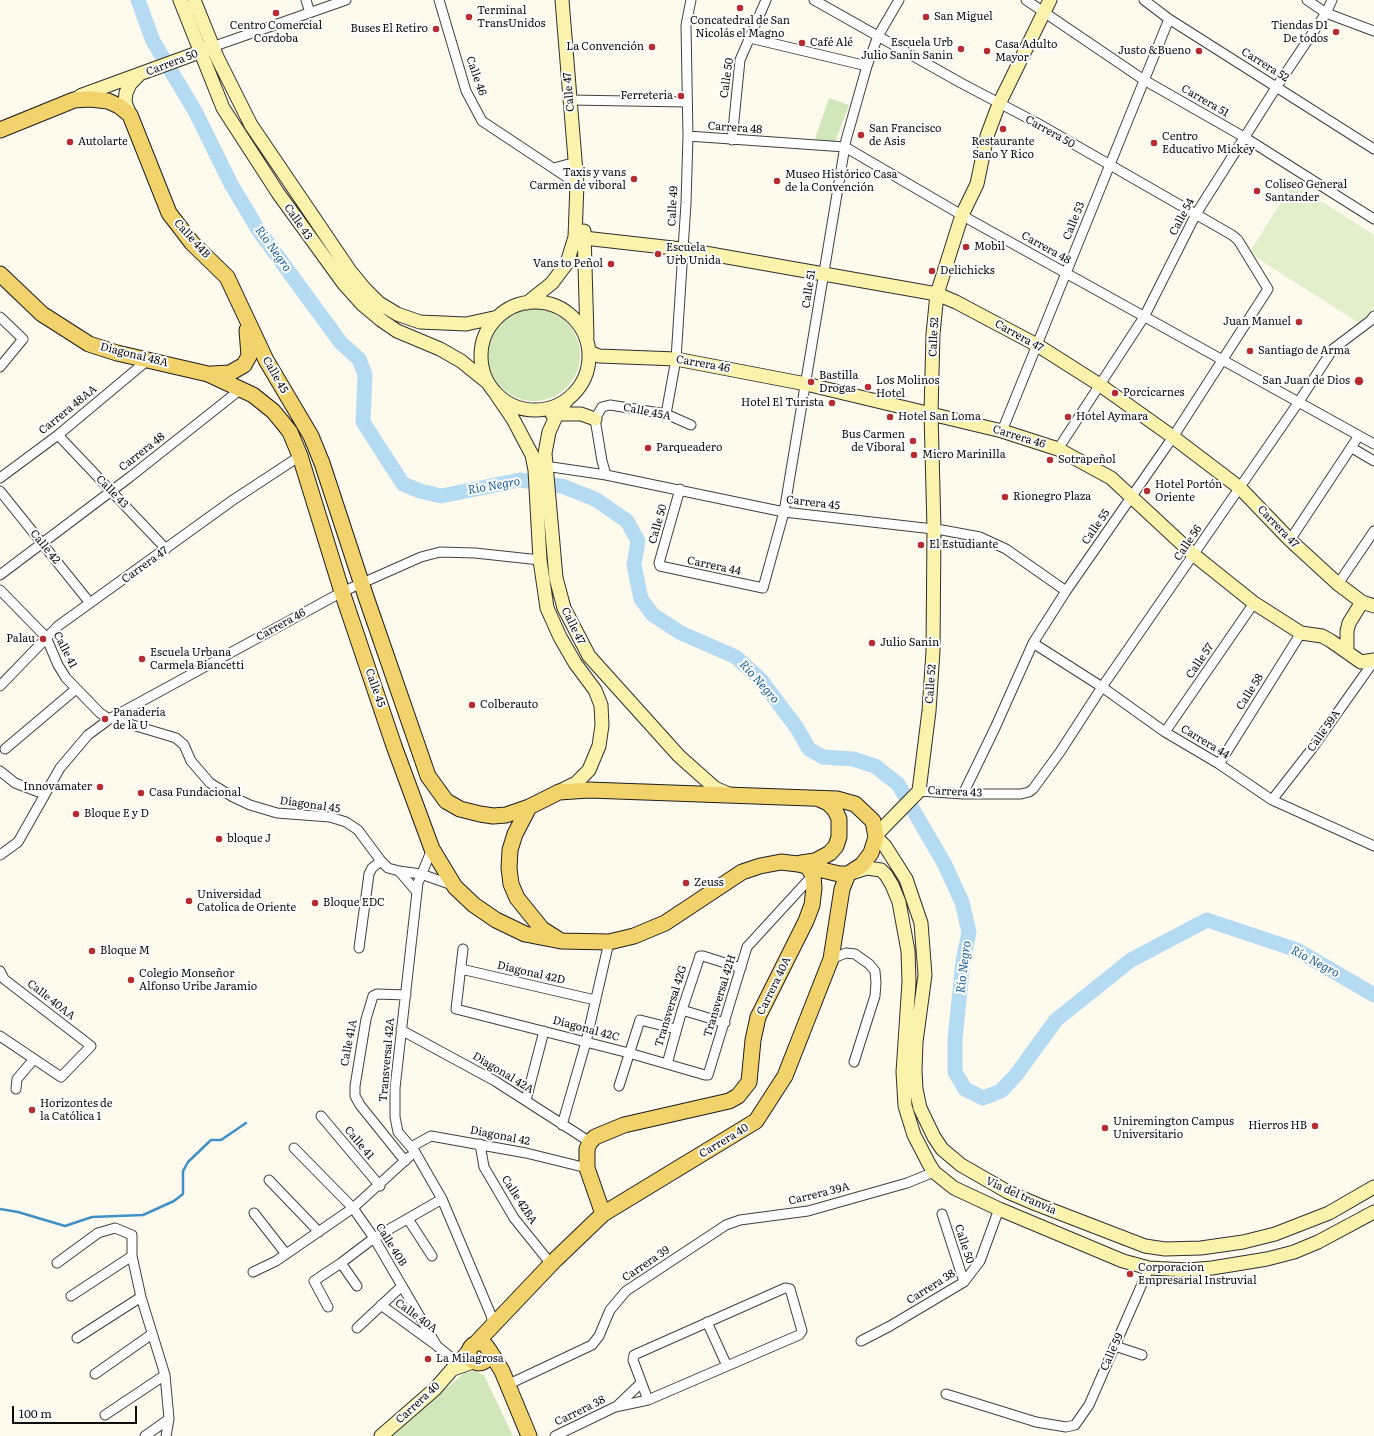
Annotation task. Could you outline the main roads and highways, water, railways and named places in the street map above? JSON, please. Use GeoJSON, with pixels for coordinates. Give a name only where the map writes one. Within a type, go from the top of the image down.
{"type":"FeatureCollection","features":[{"type":"Feature","properties":{"kind":"main road","name":"Calle 44B"},"geometry":{"type":"LineString","coordinates":[[74,100],[90,99],[108,101],[119,106],[130,115],[169,212],[192,242],[227,277],[244,313]]}},
{"type":"Feature","properties":{"kind":"main road","name":"Carrera 50"},"geometry":{"type":"LineString","coordinates":[[0,130],[74,100]]}},
{"type":"Feature","properties":{"kind":"main road","name":"Diagonal 48A"},"geometry":{"type":"LineString","coordinates":[[0,274],[42,314],[74,336],[89,344],[208,374],[241,389]]}},
{"type":"Feature","properties":{"kind":"main road"},"geometry":{"type":"LineString","coordinates":[[208,374],[230,373],[244,365],[249,356],[249,344],[244,313]]}},
{"type":"Feature","properties":{"kind":"main road","name":"Calle 45"},"geometry":{"type":"LineString","coordinates":[[244,313],[266,360],[311,436],[322,463],[428,776],[446,800],[460,809],[480,814],[506,815],[529,807],[543,798],[559,792],[588,790],[818,798],[847,801],[862,810],[875,831],[871,853],[862,865],[848,874]]}},
{"type":"Feature","properties":{"kind":"main road","name":"Calle 45"},"geometry":{"type":"LineString","coordinates":[[241,389],[263,402],[279,417],[290,432],[300,456],[342,592],[394,746],[432,849],[455,887],[474,906],[509,927],[525,934],[561,941],[609,942],[634,936],[664,923],[742,872],[760,866],[781,862],[806,869]]}},
{"type":"Feature","properties":{"kind":"main road"},"geometry":{"type":"LineString","coordinates":[[806,869],[830,853],[836,846],[839,837],[839,819],[836,810],[828,803],[818,798]]}},
{"type":"Feature","properties":{"kind":"main road"},"geometry":{"type":"LineString","coordinates":[[529,807],[515,834],[510,850],[509,868],[511,884],[517,898],[530,917],[542,929],[561,941]]}},
{"type":"Feature","properties":{"kind":"main road"},"geometry":{"type":"LineString","coordinates":[[806,869],[848,874]]}},
{"type":"Feature","properties":{"kind":"main road","name":"Carrera 40A"},"geometry":{"type":"LineString","coordinates":[[603,1214],[587,1168],[590,1142],[599,1134],[624,1125],[728,1101],[738,1096],[745,1088],[750,1075],[753,1040],[758,1017],[806,921],[813,894],[806,869]]}},
{"type":"Feature","properties":{"kind":"main road","name":"Carrera 40"},"geometry":{"type":"LineString","coordinates":[[529,1436],[506,1383],[479,1352],[490,1328],[551,1264],[603,1214],[756,1122],[785,1076],[831,959],[842,890],[848,874]]}},
{"type":"Feature","properties":{"kind":"waterway","name":"Río Negro"},"geometry":{"type":"LineString","coordinates":[[138,0],[153,41],[195,111],[231,184],[259,231],[341,343],[359,359],[365,375],[363,422],[403,484],[420,491],[441,496],[520,480],[562,486],[595,499],[627,521],[638,541],[634,565],[641,599],[653,615],[681,633],[736,657],[761,680],[797,728],[809,749],[823,757],[853,759],[875,766],[898,784],[944,863],[962,902],[969,932],[963,961],[955,1039],[955,1072],[965,1089],[983,1098],[1001,1091],[1016,1075],[1056,1020],[1131,960],[1207,920],[1297,950],[1374,995]]}},
{"type":"Feature","properties":{"kind":"waterway"},"geometry":{"type":"LineString","coordinates":[[0,1209],[18,1212],[65,1226],[92,1217],[143,1215],[174,1201],[183,1194],[183,1171],[188,1162],[211,1140],[221,1140],[246,1123]]}},
{"type":"Feature","properties":{"kind":"place","name":"Concatedral de San Nicolás el Magno"},"geometry":{"type":"Point","coordinates":[740,8]}},
{"type":"Feature","properties":{"kind":"place","name":"Centro Comercial Cordoba"},"geometry":{"type":"Point","coordinates":[276,13]}},
{"type":"Feature","properties":{"kind":"place","name":"Terminal TransUnidos"},"geometry":{"type":"Point","coordinates":[469,17]}},
{"type":"Feature","properties":{"kind":"place","name":"San Miguel"},"geometry":{"type":"Point","coordinates":[926,17]}},
{"type":"Feature","properties":{"kind":"place","name":"Buses El Retiro"},"geometry":{"type":"Point","coordinates":[436,29]}},
{"type":"Feature","properties":{"kind":"place","name":"Tiendas D1 De todos"},"geometry":{"type":"Point","coordinates":[1336,32]}},
{"type":"Feature","properties":{"kind":"place","name":"Café Alé"},"geometry":{"type":"Point","coordinates":[802,43]}},
{"type":"Feature","properties":{"kind":"place","name":"La Convención"},"geometry":{"type":"Point","coordinates":[652,47]}},
{"type":"Feature","properties":{"kind":"place","name":"Escuela Urb Julio Sanin Sanin"},"geometry":{"type":"Point","coordinates":[961,49]}},
{"type":"Feature","properties":{"kind":"place","name":"Casa Adulto Mayor"},"geometry":{"type":"Point","coordinates":[987,51]}},
{"type":"Feature","properties":{"kind":"place","name":"Justo &Bueno"},"geometry":{"type":"Point","coordinates":[1199,51]}},
{"type":"Feature","properties":{"kind":"place","name":"Ferreteria"},"geometry":{"type":"Point","coordinates":[681,96]}},
{"type":"Feature","properties":{"kind":"place","name":"Restaurante Sano Y Rico"},"geometry":{"type":"Point","coordinates":[1003,129]}},
{"type":"Feature","properties":{"kind":"place","name":"San Francisco de Asis"},"geometry":{"type":"Point","coordinates":[861,135]}},
{"type":"Feature","properties":{"kind":"place","name":"Autolarte"},"geometry":{"type":"Point","coordinates":[70,142]}},
{"type":"Feature","properties":{"kind":"place","name":"Centro Educativo Mickey"},"geometry":{"type":"Point","coordinates":[1154,143]}},
{"type":"Feature","properties":{"kind":"place","name":"Taxis y vans Carmen de viboral"},"geometry":{"type":"Point","coordinates":[634,179]}},
{"type":"Feature","properties":{"kind":"place","name":"Museo Histórico Casa de la Convención"},"geometry":{"type":"Point","coordinates":[777,181]}},
{"type":"Feature","properties":{"kind":"place","name":"Coliseo General Santander"},"geometry":{"type":"Point","coordinates":[1257,191]}},
{"type":"Feature","properties":{"kind":"place","name":"Mobil"},"geometry":{"type":"Point","coordinates":[966,247]}},
{"type":"Feature","properties":{"kind":"place","name":"Escuela Urb Unida"},"geometry":{"type":"Point","coordinates":[658,254]}},
{"type":"Feature","properties":{"kind":"place","name":"Vans to Peñol"},"geometry":{"type":"Point","coordinates":[611,264]}},
{"type":"Feature","properties":{"kind":"place","name":"Delichicks"},"geometry":{"type":"Point","coordinates":[932,271]}},
{"type":"Feature","properties":{"kind":"place","name":"Juan Manuel"},"geometry":{"type":"Point","coordinates":[1299,322]}},
{"type":"Feature","properties":{"kind":"place","name":"Santiago de Arma"},"geometry":{"type":"Point","coordinates":[1250,351]}},
{"type":"Feature","properties":{"kind":"place","name":"San Juan de Dios"},"geometry":{"type":"Point","coordinates":[1359,381]}},
{"type":"Feature","properties":{"kind":"place","name":"Bastilla Drogas"},"geometry":{"type":"Point","coordinates":[811,382]}},
{"type":"Feature","properties":{"kind":"place","name":"Los Molinos Hotel"},"geometry":{"type":"Point","coordinates":[868,387]}},
{"type":"Feature","properties":{"kind":"place","name":"Porcicarnes"},"geometry":{"type":"Point","coordinates":[1115,393]}},
{"type":"Feature","properties":{"kind":"place","name":"Hotel El Turista"},"geometry":{"type":"Point","coordinates":[832,403]}},
{"type":"Feature","properties":{"kind":"place","name":"Hotel San Loma"},"geometry":{"type":"Point","coordinates":[890,417]}},
{"type":"Feature","properties":{"kind":"place","name":"Hotel Aymara"},"geometry":{"type":"Point","coordinates":[1068,417]}},
{"type":"Feature","properties":{"kind":"place","name":"Bus Carmen de Viboral"},"geometry":{"type":"Point","coordinates":[913,441]}},
{"type":"Feature","properties":{"kind":"place","name":"Parqueadero"},"geometry":{"type":"Point","coordinates":[648,448]}},
{"type":"Feature","properties":{"kind":"place","name":"Micro Marinilla"},"geometry":{"type":"Point","coordinates":[914,455]}},
{"type":"Feature","properties":{"kind":"place","name":"Sotrapeñol"},"geometry":{"type":"Point","coordinates":[1050,460]}},
{"type":"Feature","properties":{"kind":"place","name":"Hotel Portón Oriente"},"geometry":{"type":"Point","coordinates":[1147,491]}},
{"type":"Feature","properties":{"kind":"place","name":"Rionegro Plaza"},"geometry":{"type":"Point","coordinates":[1005,497]}},
{"type":"Feature","properties":{"kind":"place","name":"El Estudiante"},"geometry":{"type":"Point","coordinates":[921,545]}},
{"type":"Feature","properties":{"kind":"place","name":"Palau"},"geometry":{"type":"Point","coordinates":[43,639]}},
{"type":"Feature","properties":{"kind":"place","name":"Julio Sanín"},"geometry":{"type":"Point","coordinates":[872,643]}},
{"type":"Feature","properties":{"kind":"place","name":"Escuela Urbana Carmela Biancetti"},"geometry":{"type":"Point","coordinates":[142,659]}},
{"type":"Feature","properties":{"kind":"place","name":"Colberauto"},"geometry":{"type":"Point","coordinates":[472,705]}},
{"type":"Feature","properties":{"kind":"place","name":"Panadería de la U"},"geometry":{"type":"Point","coordinates":[105,719]}},
{"type":"Feature","properties":{"kind":"place","name":"Innovamater"},"geometry":{"type":"Point","coordinates":[100,787]}},
{"type":"Feature","properties":{"kind":"place","name":"Casa Fundacional"},"geometry":{"type":"Point","coordinates":[141,793]}},
{"type":"Feature","properties":{"kind":"place","name":"Bloque E y D"},"geometry":{"type":"Point","coordinates":[76,814]}},
{"type":"Feature","properties":{"kind":"place","name":"bloque J"},"geometry":{"type":"Point","coordinates":[219,839]}},
{"type":"Feature","properties":{"kind":"place","name":"Zeuss"},"geometry":{"type":"Point","coordinates":[686,883]}},
{"type":"Feature","properties":{"kind":"place","name":"Universidad Catolica de Oriente"},"geometry":{"type":"Point","coordinates":[189,901]}},
{"type":"Feature","properties":{"kind":"place","name":"Bloque EDC"},"geometry":{"type":"Point","coordinates":[315,903]}},
{"type":"Feature","properties":{"kind":"place","name":"Bloque M"},"geometry":{"type":"Point","coordinates":[92,951]}},
{"type":"Feature","properties":{"kind":"place","name":"Colegio Monseñor Alfonso Uribe Jaramio"},"geometry":{"type":"Point","coordinates":[131,980]}},
{"type":"Feature","properties":{"kind":"place","name":"Horizontes de la Católica 1"},"geometry":{"type":"Point","coordinates":[32,1110]}},
{"type":"Feature","properties":{"kind":"place","name":"Hierros HB"},"geometry":{"type":"Point","coordinates":[1315,1126]}},
{"type":"Feature","properties":{"kind":"place","name":"Uniremington Campus Universitario"},"geometry":{"type":"Point","coordinates":[1105,1128]}},
{"type":"Feature","properties":{"kind":"place","name":"Corporacion Empresarial Instruvial"},"geometry":{"type":"Point","coordinates":[1130,1274]}},
{"type":"Feature","properties":{"kind":"place","name":"La Milagrosa"},"geometry":{"type":"Point","coordinates":[428,1359]}}]}
